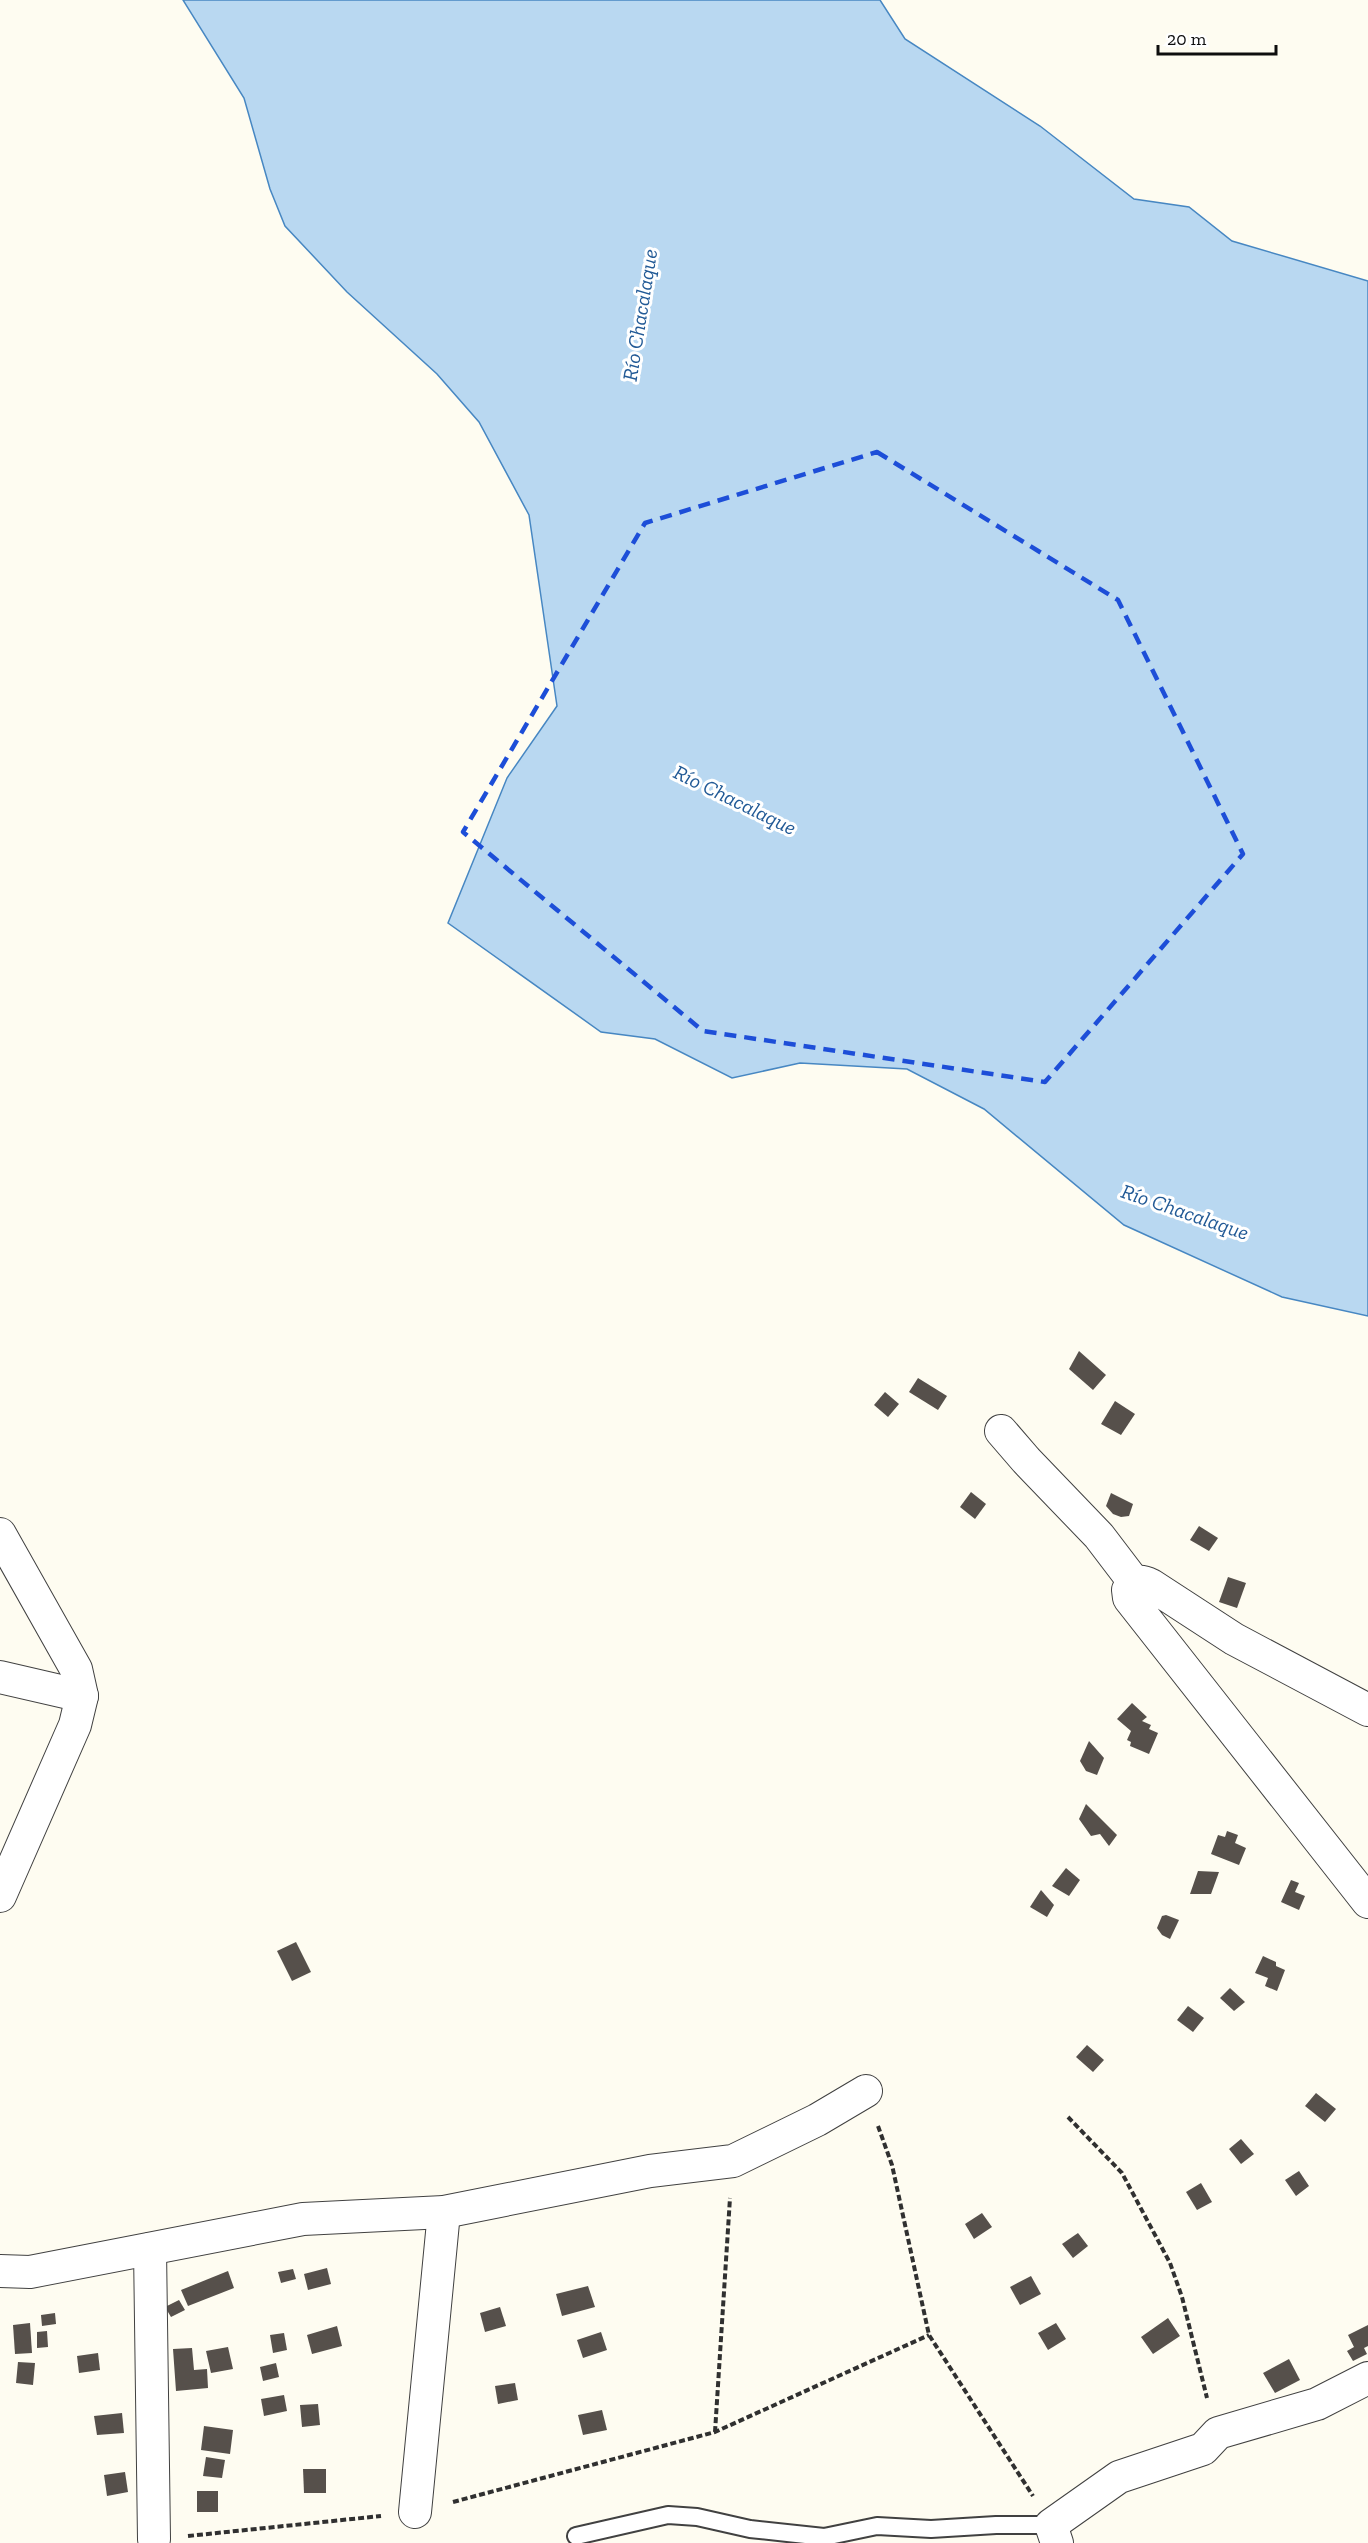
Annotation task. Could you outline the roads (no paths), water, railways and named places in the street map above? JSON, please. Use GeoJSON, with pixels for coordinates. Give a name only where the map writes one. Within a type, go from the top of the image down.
{"type":"FeatureCollection","features":[{"type":"Feature","properties":{"kind":"street"},"geometry":{"type":"LineString","coordinates":[[1001,1431],[1098,1536],[1134,1582]]}},
{"type":"Feature","properties":{"kind":"street"},"geometry":{"type":"LineString","coordinates":[[0,1534],[76,1669],[82,1696],[75,1725],[0,1896]]}},
{"type":"Feature","properties":{"kind":"street"},"geometry":{"type":"LineString","coordinates":[[1368,1710],[1234,1639],[1142,1580],[1134,1582],[1128,1590],[1129,1598],[1368,1902]]}},
{"type":"Feature","properties":{"kind":"street"},"geometry":{"type":"LineString","coordinates":[[0,1677],[82,1696]]}},
{"type":"Feature","properties":{"kind":"street"},"geometry":{"type":"LineString","coordinates":[[0,2271],[30,2272],[303,2219],[444,2212],[650,2171],[733,2161],[817,2120],[866,2091]]}},
{"type":"Feature","properties":{"kind":"street"},"geometry":{"type":"LineString","coordinates":[[415,2512],[444,2212]]}},
{"type":"Feature","properties":{"kind":"street"},"geometry":{"type":"LineString","coordinates":[[150,2249],[154,2539]]}},
{"type":"Feature","properties":{"kind":"street"},"geometry":{"type":"LineString","coordinates":[[1054,2534],[1119,2477],[1203,2449],[1218,2433],[1317,2404],[1368,2378]]}},
{"type":"Feature","properties":{"kind":"lane"},"geometry":{"type":"LineString","coordinates":[[576,2536],[668,2515],[697,2517],[750,2529],[824,2537],[877,2526],[931,2529],[996,2524],[1054,2534]]}},
{"type":"Feature","properties":{"kind":"water","name":"Río Chacalaque"},"geometry":{"type":"Polygon","coordinates":[[[183,0],[880,0],[905,39],[1040,126],[1134,199],[1189,207],[1232,241],[1368,281],[1368,1316],[1282,1297],[1124,1225],[984,1109],[907,1069],[800,1063],[732,1078],[655,1039],[601,1032],[448,923],[507,778],[557,706],[529,515],[479,422],[437,374],[347,292],[285,226],[270,189],[244,98],[183,0]]]}}]}
